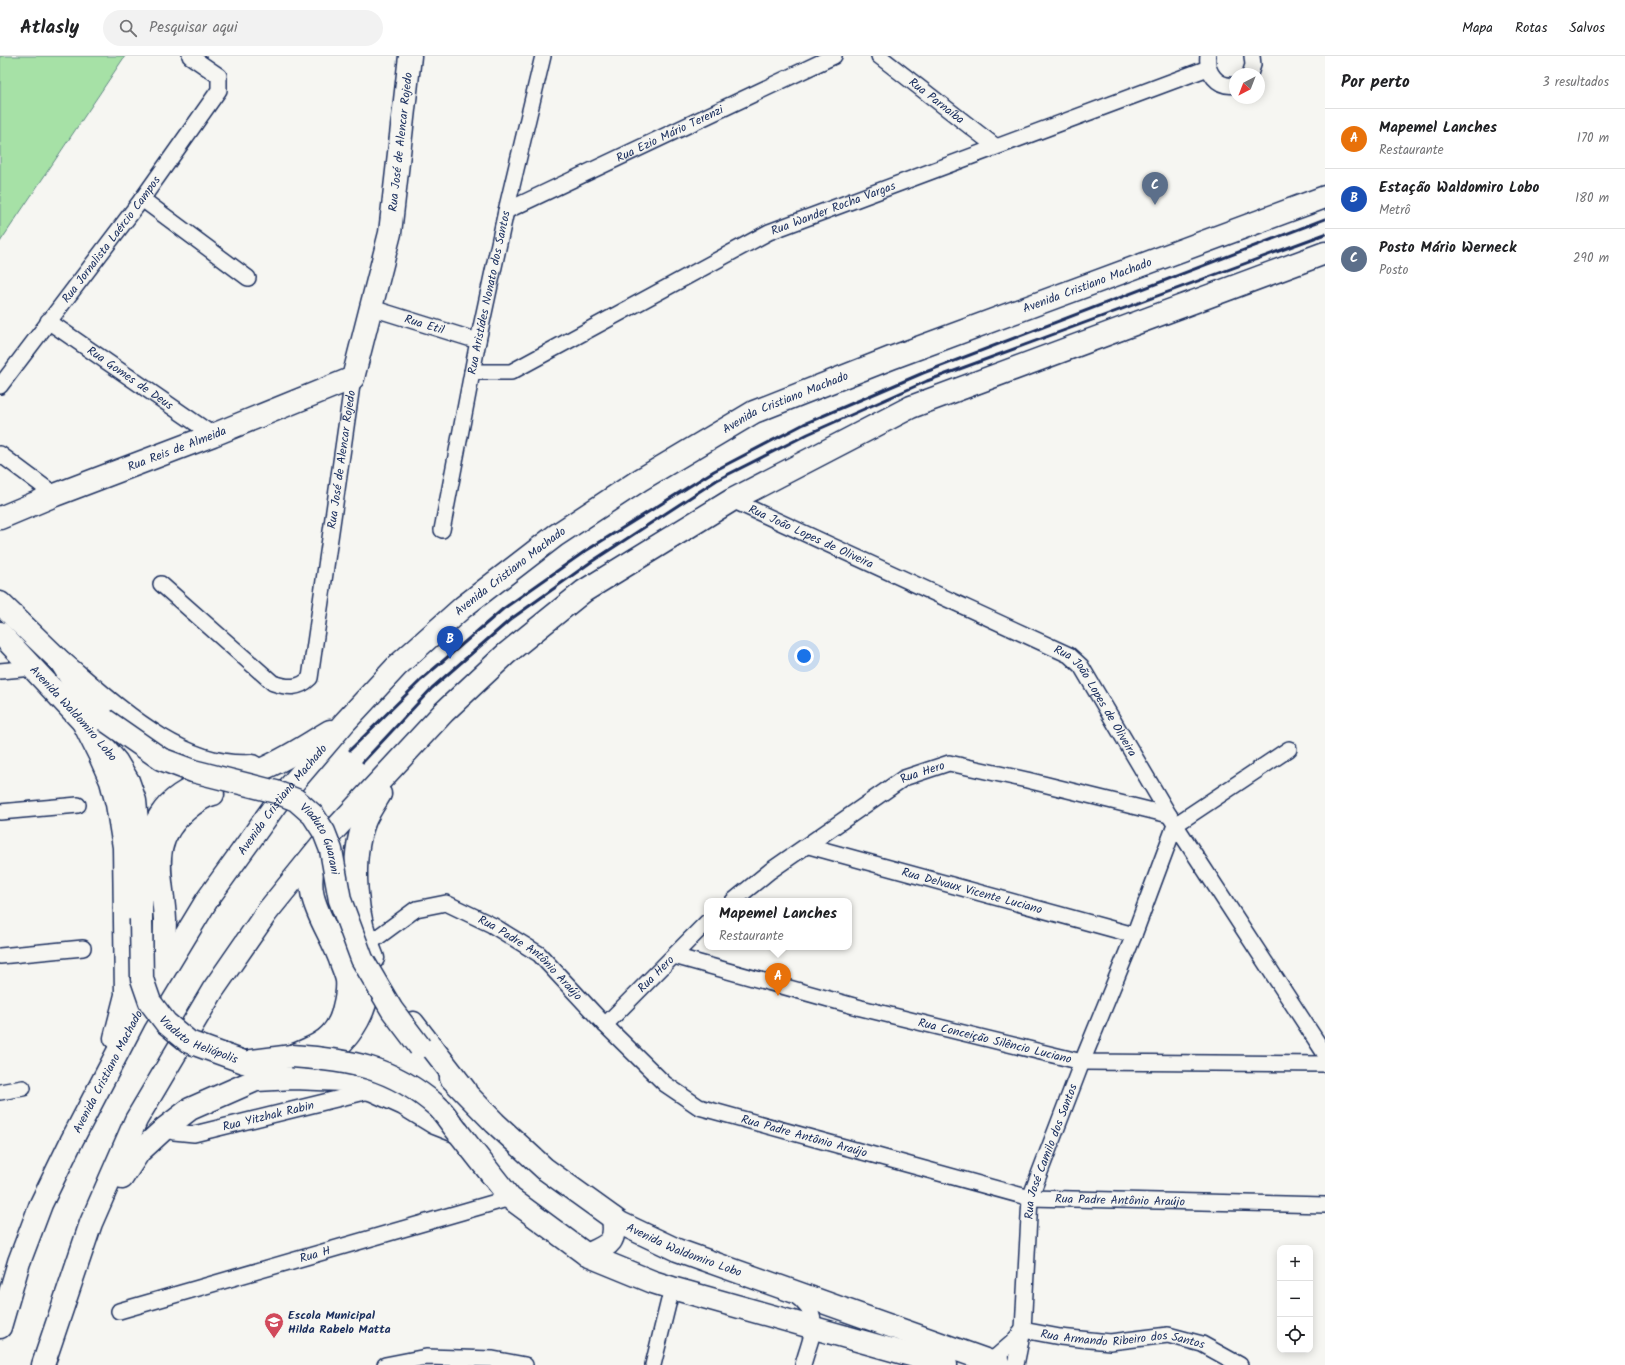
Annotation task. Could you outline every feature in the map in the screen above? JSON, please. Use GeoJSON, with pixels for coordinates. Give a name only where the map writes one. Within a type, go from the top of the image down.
{"type":"FeatureCollection","features":[{"type":"Feature","properties":{"kind":"main road","name":"Rua José de Alencar Rojedo"},"geometry":{"type":"LineString","coordinates":[[353,378],[390,233],[410,56]]}},
{"type":"Feature","properties":{"kind":"main road","name":"Avenida Cristiano Machado"},"geometry":{"type":"LineString","coordinates":[[0,1327],[19,1262],[41,1204],[108,1068],[162,973],[207,900],[281,797],[345,722],[397,666],[463,607],[549,541],[640,480],[754,412],[891,358],[1325,197]]}},
{"type":"Feature","properties":{"kind":"main road"},"geometry":{"type":"LineString","coordinates":[[43,1365],[91,1224],[136,1120],[213,990],[267,912],[326,839],[444,712],[504,655],[584,591],[732,500],[911,407],[1325,253]]}},
{"type":"Feature","properties":{"kind":"main road","name":"Rua Reis de Almeida"},"geometry":{"type":"LineString","coordinates":[[0,518],[55,495],[213,435],[353,378]]}},
{"type":"Feature","properties":{"kind":"main road","name":"Avenida Waldomiro Lobo"},"geometry":{"type":"LineString","coordinates":[[0,603],[61,662]]}},
{"type":"Feature","properties":{"kind":"main road","name":"Avenida Waldomiro Lobo"},"geometry":{"type":"LineString","coordinates":[[0,633],[83,722],[116,761],[128,781],[135,801]]}},
{"type":"Feature","properties":{"kind":"main road"},"geometry":{"type":"LineString","coordinates":[[61,662],[118,710],[161,741],[217,764],[243,767],[273,764]]}},
{"type":"Feature","properties":{"kind":"main road","name":"Viaduto Guarani"},"geometry":{"type":"LineString","coordinates":[[61,662],[79,691],[105,720],[161,759],[193,771],[276,792],[296,800],[313,814],[324,832],[331,850],[340,900],[392,1010],[420,1047]]}},
{"type":"Feature","properties":{"kind":"main road"},"geometry":{"type":"LineString","coordinates":[[83,722],[111,781],[117,804],[124,847],[126,995],[108,1068]]}},
{"type":"Feature","properties":{"kind":"main road"},"geometry":{"type":"LineString","coordinates":[[141,871],[146,848],[154,825],[167,805],[185,791],[254,772],[273,764],[345,722]]}},
{"type":"Feature","properties":{"kind":"main road"},"geometry":{"type":"LineString","coordinates":[[91,1224],[139,1152],[164,1129],[190,1110],[256,1080],[319,1061],[346,1040],[361,1015],[368,988],[356,868],[358,851],[365,820],[398,762]]}},
{"type":"Feature","properties":{"kind":"main road"},"geometry":{"type":"LineString","coordinates":[[162,973],[165,946],[165,919],[160,865],[162,846],[166,831],[177,818],[191,806],[209,795],[235,790],[261,789]]}},
{"type":"Feature","properties":{"kind":"main road","name":"Viaduto Heliópolis"},"geometry":{"type":"LineString","coordinates":[[135,801],[141,871],[142,979],[150,1002],[166,1023],[189,1042],[244,1062],[292,1056],[319,1058],[374,1068],[406,1082],[438,1107],[458,1132]]}},
{"type":"Feature","properties":{"kind":"main road"},"geometry":{"type":"LineString","coordinates":[[292,1056],[324,1042],[335,1029],[342,1015],[346,997],[347,979],[340,958],[314,902],[310,883],[312,867],[326,839]]}},
{"type":"Feature","properties":{"kind":"main road"},"geometry":{"type":"LineString","coordinates":[[365,952],[392,992],[465,1090]]}},
{"type":"Feature","properties":{"kind":"main road","name":"Avenida Waldomiro Lobo"},"geometry":{"type":"LineString","coordinates":[[420,1047],[465,1090],[495,1123],[545,1169],[613,1218],[639,1233],[677,1250],[995,1363]]}},
{"type":"Feature","properties":{"kind":"main road"},"geometry":{"type":"LineString","coordinates":[[256,1080],[294,1078],[342,1080],[373,1090],[404,1104],[435,1123],[458,1132],[510,1198],[588,1255],[626,1272],[672,1288],[946,1365]]}},
{"type":"Feature","properties":{"kind":"main road"},"geometry":{"type":"LineString","coordinates":[[588,1255],[604,1249],[611,1242],[614,1232],[613,1218]]}},
{"type":"Feature","properties":{"kind":"main road"},"geometry":{"type":"LineString","coordinates":[[626,1272],[622,1261],[623,1249],[627,1242],[639,1233]]}},
{"type":"Feature","properties":{"kind":"main road"},"geometry":{"type":"LineString","coordinates":[[0,1290],[19,1262]]}},
{"type":"Feature","properties":{"kind":"street","name":"Rua Jornalista Laércio Campos"},"geometry":{"type":"LineString","coordinates":[[0,386],[142,199],[219,90],[219,76],[190,56]]}},
{"type":"Feature","properties":{"kind":"street","name":"Rua Aristídes Nonato dos Santos"},"geometry":{"type":"LineString","coordinates":[[442,530],[478,341],[506,211],[543,56]]}},
{"type":"Feature","properties":{"kind":"street","name":"Rua Ezio Mário Terenzi"},"geometry":{"type":"LineString","coordinates":[[506,211],[834,56]]}},
{"type":"Feature","properties":{"kind":"street","name":"Rua Parnaíba"},"geometry":{"type":"LineString","coordinates":[[879,56],[995,146]]}},
{"type":"Feature","properties":{"kind":"street"},"geometry":{"type":"LineString","coordinates":[[1252,56],[1252,68]]}},
{"type":"Feature","properties":{"kind":"street","name":"Rua Wander Rocha Vargas"},"geometry":{"type":"LineString","coordinates":[[472,372],[511,372],[769,232],[995,146],[1208,62]]}},
{"type":"Feature","properties":{"kind":"street"},"geometry":{"type":"LineString","coordinates":[[1208,62],[1217,81],[1229,84]]}},
{"type":"Feature","properties":{"kind":"street"},"geometry":{"type":"LineString","coordinates":[[142,199],[248,278]]}},
{"type":"Feature","properties":{"kind":"street","name":"Rua Etil"},"geometry":{"type":"LineString","coordinates":[[372,308],[478,341]]}},
{"type":"Feature","properties":{"kind":"street","name":"Rua Gomes de Deus"},"geometry":{"type":"LineString","coordinates":[[48,321],[213,435]]}},
{"type":"Feature","properties":{"kind":"street","name":"Rua José de Alencar Rojedo"},"geometry":{"type":"LineString","coordinates":[[161,584],[273,683],[286,687],[304,685],[310,678],[353,378]]}},
{"type":"Feature","properties":{"kind":"street"},"geometry":{"type":"LineString","coordinates":[[0,454],[55,495]]}},
{"type":"Feature","properties":{"kind":"street","name":"Rua João Lopes de Oliveira"},"geometry":{"type":"LineString","coordinates":[[732,500],[1069,655],[1082,666],[1172,820],[1325,1054]]}},
{"type":"Feature","properties":{"kind":"street"},"geometry":{"type":"LineString","coordinates":[[0,671],[33,668]]}},
{"type":"Feature","properties":{"kind":"street"},"geometry":{"type":"LineString","coordinates":[[1172,820],[1289,749]]}},
{"type":"Feature","properties":{"kind":"street","name":"Rua Hero"},"geometry":{"type":"LineString","coordinates":[[736,898],[770,871],[809,846],[904,778],[949,763],[1027,780],[1172,820]]}},
{"type":"Feature","properties":{"kind":"street"},"geometry":{"type":"LineString","coordinates":[[0,812],[78,805]]}},
{"type":"Feature","properties":{"kind":"street","name":"Rua José Camilo dos Santos"},"geometry":{"type":"LineString","coordinates":[[1016,1365],[1023,1330],[1030,1198],[1082,1062],[1134,935],[1172,820]]}},
{"type":"Feature","properties":{"kind":"street","name":"Rua Delvaux Vicente Luciano"},"geometry":{"type":"LineString","coordinates":[[809,846],[1134,935]]}},
{"type":"Feature","properties":{"kind":"street","name":"Rua Padre Antônio Araújo"},"geometry":{"type":"LineString","coordinates":[[365,952],[416,909],[446,903],[492,925],[539,954],[606,1025],[665,1084],[699,1107],[1030,1198],[1325,1205]]}},
{"type":"Feature","properties":{"kind":"street","name":"Rua Hero"},"geometry":{"type":"LineString","coordinates":[[606,1025],[704,925]]}},
{"type":"Feature","properties":{"kind":"street"},"geometry":{"type":"LineString","coordinates":[[0,956],[83,948]]}},
{"type":"Feature","properties":{"kind":"street","name":"Rua Conceição Silêncio Luciano"},"geometry":{"type":"LineString","coordinates":[[674,956],[861,1008],[1082,1062],[1325,1064]]}},
{"type":"Feature","properties":{"kind":"street"},"geometry":{"type":"LineString","coordinates":[[0,1092],[23,1088]]}},
{"type":"Feature","properties":{"kind":"street","name":"Rua Yitzhak Rabin"},"geometry":{"type":"LineString","coordinates":[[164,1129],[174,1132],[194,1134],[373,1090]]}},
{"type":"Feature","properties":{"kind":"street","name":"Rua H"},"geometry":{"type":"LineString","coordinates":[[119,1311],[510,1198]]}},
{"type":"Feature","properties":{"kind":"street"},"geometry":{"type":"LineString","coordinates":[[776,1285],[794,1295],[808,1306],[813,1316],[814,1327],[803,1365]]}},
{"type":"Feature","properties":{"kind":"street"},"geometry":{"type":"LineString","coordinates":[[653,1365],[672,1288]]}},
{"type":"Feature","properties":{"kind":"street"},"geometry":{"type":"LineString","coordinates":[[995,1363],[1023,1330]]}},
{"type":"Feature","properties":{"kind":"street","name":"Rua Armando Ribeiro dos Santos"},"geometry":{"type":"LineString","coordinates":[[1023,1330],[1060,1337],[1110,1342],[1168,1335],[1202,1344],[1240,1365]]}},
{"type":"Feature","properties":{"kind":"street"},"geometry":{"type":"LineString","coordinates":[[385,1365],[426,1357],[493,1359],[525,1365]]}},
{"type":"Feature","properties":{"kind":"green space"},"geometry":{"type":"Polygon","coordinates":[[[0,56],[125,56],[0,242],[0,56]]]}},
{"type":"Feature","properties":{"kind":"railway"},"geometry":{"type":"LineString","coordinates":[[350,750],[421,680],[503,609],[584,552],[714,471],[804,424],[923,373],[1325,219]]}},
{"type":"Feature","properties":{"kind":"railway"},"geometry":{"type":"LineString","coordinates":[[363,762],[432,688],[511,619],[591,562],[717,480],[808,434],[927,381],[1325,234]]}},
{"type":"Feature","properties":{"kind":"place","name":"Posto Mário Werneck"},"geometry":{"type":"Point","coordinates":[1155,205]}},
{"type":"Feature","properties":{"kind":"place","name":"Estação Waldomiro Lobo"},"geometry":{"type":"Point","coordinates":[450,659]}},
{"type":"Feature","properties":{"kind":"place","name":"Mapemel Lanches"},"geometry":{"type":"Point","coordinates":[778,996]}},
{"type":"Feature","properties":{"kind":"place","name":"Escola Municipal Hilda Rabelo Matta"},"geometry":{"type":"Point","coordinates":[274,1339]}}]}
